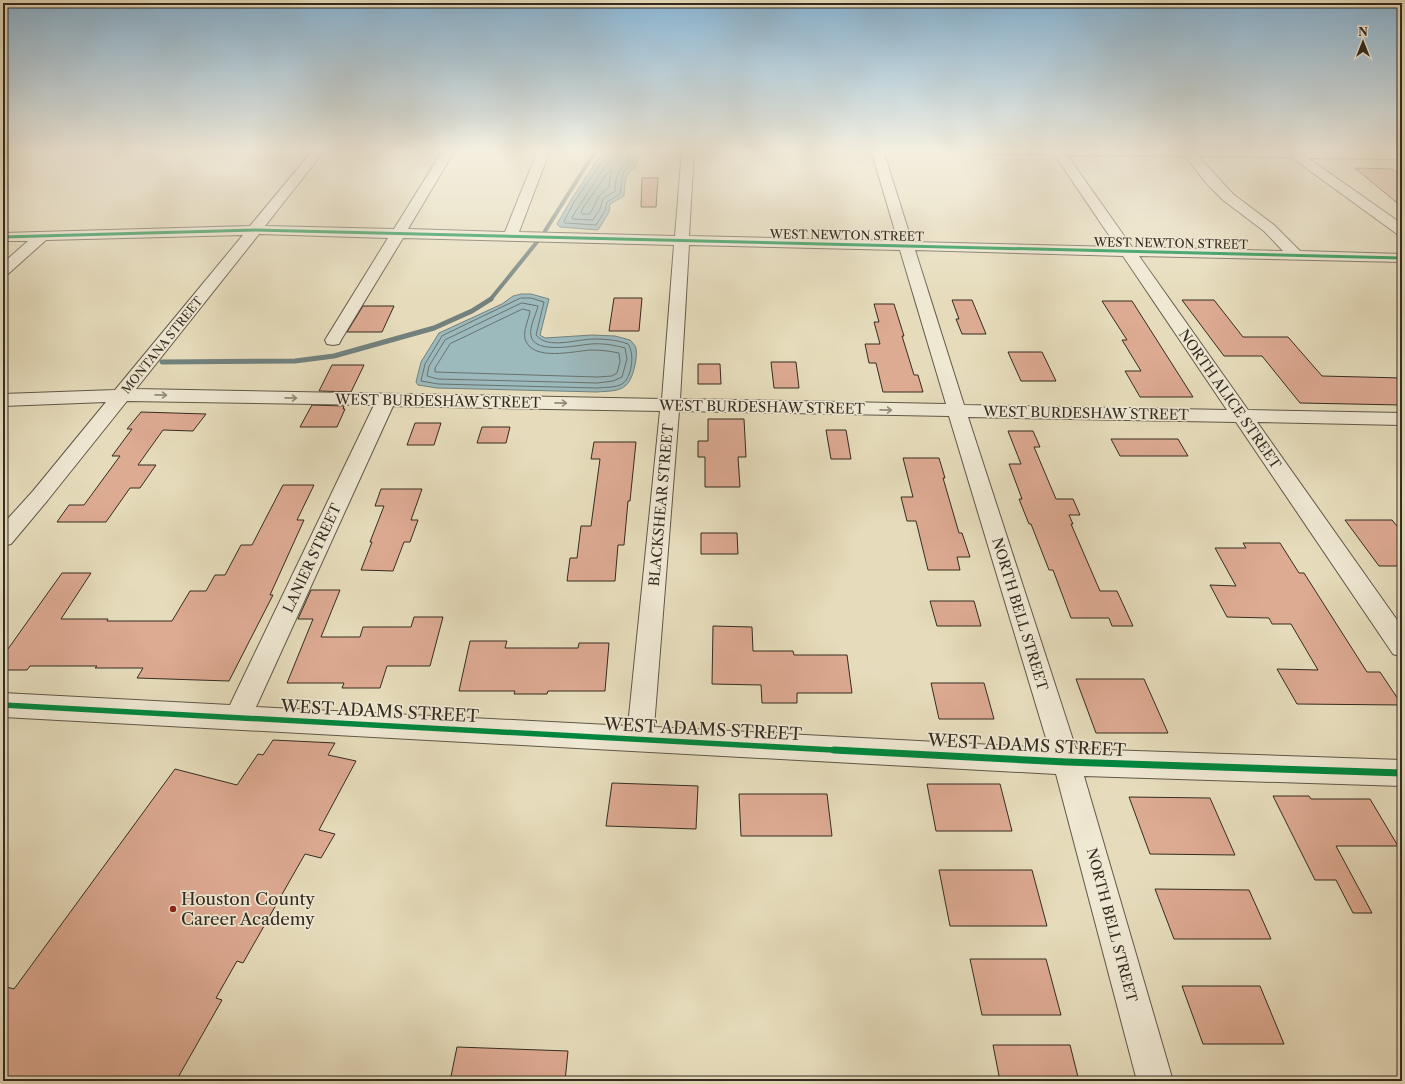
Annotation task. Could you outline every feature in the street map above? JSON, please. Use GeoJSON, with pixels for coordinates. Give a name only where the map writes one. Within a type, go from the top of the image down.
{"type":"FeatureCollection","features":[{"type":"Feature","properties":{"kind":"street","name":"MONTANA STREET"},"geometry":{"type":"LineString","coordinates":[[3,538],[40,496],[279,201]]}},
{"type":"Feature","properties":{"kind":"street"},"geometry":{"type":"LineString","coordinates":[[333,340],[418,201]]}},
{"type":"Feature","properties":{"kind":"street"},"geometry":{"type":"LineString","coordinates":[[510,236],[524,201]]}},
{"type":"Feature","properties":{"kind":"street","name":"BLACKSHEAR STREET"},"geometry":{"type":"LineString","coordinates":[[640,740],[670,405],[685,201]]}},
{"type":"Feature","properties":{"kind":"street","name":"NORTH BELL STREET"},"geometry":{"type":"LineString","coordinates":[[893,201],[956,411],[1066,762],[1155,1081]]}},
{"type":"Feature","properties":{"kind":"street","name":"NORTH ALICE STREET"},"geometry":{"type":"LineString","coordinates":[[1099,201],[1128,252],[1402,647]]}},
{"type":"Feature","properties":{"kind":"street"},"geometry":{"type":"LineString","coordinates":[[1233,201],[1269,228],[1297,256]]}},
{"type":"Feature","properties":{"kind":"street"},"geometry":{"type":"LineString","coordinates":[[1359,201],[1402,231]]}},
{"type":"Feature","properties":{"kind":"street","name":"WEST NEWTON STREET"},"geometry":{"type":"LineString","coordinates":[[3,237],[255,230],[1396,258]]}},
{"type":"Feature","properties":{"kind":"street"},"geometry":{"type":"LineString","coordinates":[[3,271],[42,236]]}},
{"type":"Feature","properties":{"kind":"street"},"geometry":{"type":"LineString","coordinates":[[1396,258],[1402,270]]}},
{"type":"Feature","properties":{"kind":"street","name":"WEST BURDESHAW STREET"},"geometry":{"type":"LineString","coordinates":[[3,400],[122,395],[1402,419]]}},
{"type":"Feature","properties":{"kind":"street","name":"LANIER STREET"},"geometry":{"type":"LineString","coordinates":[[238,717],[386,400]]}},
{"type":"Feature","properties":{"kind":"street","name":"WEST ADAMS STREET"},"geometry":{"type":"LineString","coordinates":[[3,705],[1066,762],[1402,773]]}},
{"type":"Feature","properties":{"kind":"water"},"geometry":{"type":"Polygon","coordinates":[[[571,201],[616,201],[610,204],[609,212],[598,230],[560,227],[557,224],[571,201]]]}},
{"type":"Feature","properties":{"kind":"water"},"geometry":{"type":"Polygon","coordinates":[[[531,294],[549,299],[540,335],[545,338],[592,335],[615,336],[630,340],[636,348],[636,357],[633,374],[628,383],[619,389],[597,392],[437,388],[418,385],[416,382],[421,362],[439,333],[502,304],[513,296],[531,294]]]}},
{"type":"Feature","properties":{"kind":"building"},"geometry":{"type":"Polygon","coordinates":[[[641,201],[656,201],[656,207],[641,207],[641,201]]]}},
{"type":"Feature","properties":{"kind":"building"},"geometry":{"type":"Polygon","coordinates":[[[1394,201],[1402,201],[1402,207],[1394,201]]]}},
{"type":"Feature","properties":{"kind":"building"},"geometry":{"type":"Polygon","coordinates":[[[614,298],[642,298],[639,331],[609,331],[614,298]]]}},
{"type":"Feature","properties":{"kind":"building"},"geometry":{"type":"Polygon","coordinates":[[[952,300],[972,300],[986,334],[962,334],[956,319],[959,319],[952,300]]]}},
{"type":"Feature","properties":{"kind":"building"},"geometry":{"type":"Polygon","coordinates":[[[1182,300],[1214,300],[1243,337],[1288,337],[1322,376],[1402,378],[1402,405],[1300,403],[1262,356],[1224,356],[1182,300]]]}},
{"type":"Feature","properties":{"kind":"building"},"geometry":{"type":"Polygon","coordinates":[[[1102,301],[1132,301],[1193,397],[1140,397],[1125,371],[1141,371],[1122,340],[1127,340],[1102,301]]]}},
{"type":"Feature","properties":{"kind":"building"},"geometry":{"type":"Polygon","coordinates":[[[874,304],[894,304],[914,375],[918,375],[923,392],[883,392],[876,363],[869,363],[865,344],[880,344],[874,322],[879,322],[874,304]]]}},
{"type":"Feature","properties":{"kind":"building"},"geometry":{"type":"Polygon","coordinates":[[[363,306],[394,306],[382,332],[347,332],[363,306]]]}},
{"type":"Feature","properties":{"kind":"building"},"geometry":{"type":"Polygon","coordinates":[[[1008,352],[1042,352],[1056,381],[1021,381],[1008,352]]]}},
{"type":"Feature","properties":{"kind":"building"},"geometry":{"type":"Polygon","coordinates":[[[771,362],[796,362],[799,388],[774,388],[771,362]]]}},
{"type":"Feature","properties":{"kind":"building"},"geometry":{"type":"Polygon","coordinates":[[[698,364],[720,364],[721,384],[698,384],[698,364]]]}},
{"type":"Feature","properties":{"kind":"building"},"geometry":{"type":"Polygon","coordinates":[[[332,365],[364,365],[351,392],[319,391],[332,365]]]}},
{"type":"Feature","properties":{"kind":"building"},"geometry":{"type":"Polygon","coordinates":[[[312,405],[344,406],[343,409],[345,409],[337,427],[300,427],[312,405]]]}},
{"type":"Feature","properties":{"kind":"building"},"geometry":{"type":"Polygon","coordinates":[[[141,412],[206,414],[193,431],[163,430],[138,465],[156,465],[140,488],[130,488],[106,522],[57,522],[69,505],[84,505],[120,456],[112,456],[132,429],[127,429],[141,412]]]}},
{"type":"Feature","properties":{"kind":"building"},"geometry":{"type":"Polygon","coordinates":[[[708,419],[744,419],[746,457],[738,457],[740,487],[705,487],[705,457],[698,457],[698,441],[708,441],[708,419]]]}},
{"type":"Feature","properties":{"kind":"building"},"geometry":{"type":"Polygon","coordinates":[[[415,423],[441,423],[434,445],[407,445],[415,423]]]}},
{"type":"Feature","properties":{"kind":"building"},"geometry":{"type":"Polygon","coordinates":[[[482,427],[510,427],[506,443],[477,443],[482,427]]]}},
{"type":"Feature","properties":{"kind":"building"},"geometry":{"type":"Polygon","coordinates":[[[826,430],[846,430],[851,459],[831,459],[826,430]]]}},
{"type":"Feature","properties":{"kind":"building"},"geometry":{"type":"Polygon","coordinates":[[[1008,431],[1033,431],[1040,447],[1034,447],[1056,499],[1073,499],[1080,515],[1069,515],[1073,524],[1071,524],[1100,591],[1117,591],[1133,626],[1112,626],[1109,618],[1071,618],[1053,570],[1049,570],[1031,524],[1029,524],[1019,499],[1022,499],[1009,464],[1021,464],[1008,431]]]}},
{"type":"Feature","properties":{"kind":"building"},"geometry":{"type":"Polygon","coordinates":[[[1111,439],[1178,439],[1188,456],[1120,456],[1111,439]]]}},
{"type":"Feature","properties":{"kind":"building"},"geometry":{"type":"Polygon","coordinates":[[[594,442],[636,442],[624,545],[618,545],[615,581],[567,581],[570,558],[577,558],[581,526],[591,526],[600,459],[591,459],[594,442]]]}},
{"type":"Feature","properties":{"kind":"building"},"geometry":{"type":"Polygon","coordinates":[[[903,458],[939,458],[945,478],[943,478],[959,533],[962,533],[970,557],[957,557],[960,570],[928,570],[916,521],[907,521],[901,497],[913,497],[903,458]]]}},
{"type":"Feature","properties":{"kind":"building"},"geometry":{"type":"Polygon","coordinates":[[[283,485],[314,485],[297,520],[304,520],[270,595],[273,595],[229,681],[137,678],[143,668],[30,666],[27,670],[3,670],[3,656],[62,573],[91,573],[61,619],[172,621],[190,591],[206,591],[215,575],[225,575],[241,545],[252,545],[283,485]]]}},
{"type":"Feature","properties":{"kind":"building"},"geometry":{"type":"Polygon","coordinates":[[[381,489],[422,489],[411,520],[418,520],[410,542],[404,542],[393,571],[361,570],[384,506],[375,506],[381,489]]]}},
{"type":"Feature","properties":{"kind":"building"},"geometry":{"type":"Polygon","coordinates":[[[1345,520],[1392,520],[1402,532],[1402,566],[1379,566],[1345,520]]]}},
{"type":"Feature","properties":{"kind":"building"},"geometry":{"type":"Polygon","coordinates":[[[701,533],[737,533],[738,554],[701,554],[701,533]]]}},
{"type":"Feature","properties":{"kind":"building"},"geometry":{"type":"Polygon","coordinates":[[[1243,543],[1280,543],[1299,573],[1304,573],[1367,672],[1380,672],[1402,705],[1297,704],[1277,669],[1318,670],[1291,624],[1272,624],[1269,618],[1227,617],[1210,585],[1236,586],[1215,548],[1246,548],[1243,543]]]}},
{"type":"Feature","properties":{"kind":"building"},"geometry":{"type":"Polygon","coordinates":[[[311,590],[340,590],[321,637],[360,637],[363,627],[411,627],[414,617],[443,617],[430,666],[387,666],[380,688],[342,688],[344,683],[287,683],[313,619],[298,619],[311,590]]]}},
{"type":"Feature","properties":{"kind":"building"},"geometry":{"type":"Polygon","coordinates":[[[930,601],[974,601],[981,626],[937,626],[930,601]]]}},
{"type":"Feature","properties":{"kind":"building"},"geometry":{"type":"Polygon","coordinates":[[[713,626],[752,627],[753,651],[793,651],[794,655],[847,655],[852,693],[797,693],[797,703],[762,703],[761,685],[712,684],[713,626]]]}},
{"type":"Feature","properties":{"kind":"building"},"geometry":{"type":"Polygon","coordinates":[[[470,641],[507,641],[505,648],[578,648],[579,643],[609,643],[605,691],[548,691],[547,694],[514,694],[515,691],[459,691],[470,641]]]}},
{"type":"Feature","properties":{"kind":"building"},"geometry":{"type":"Polygon","coordinates":[[[1076,679],[1144,679],[1168,733],[1096,733],[1076,679]]]}},
{"type":"Feature","properties":{"kind":"building"},"geometry":{"type":"Polygon","coordinates":[[[931,683],[984,683],[994,719],[939,719],[931,683]]]}},
{"type":"Feature","properties":{"kind":"building","name":"Houston County Career Academy"},"geometry":{"type":"Polygon","coordinates":[[[273,740],[335,743],[328,755],[356,761],[319,830],[335,834],[321,858],[305,854],[243,963],[237,961],[216,998],[222,1000],[176,1081],[3,1081],[3,986],[14,989],[175,769],[237,785],[258,754],[263,755],[273,740]]]}},
{"type":"Feature","properties":{"kind":"building"},"geometry":{"type":"Polygon","coordinates":[[[612,783],[698,786],[696,829],[606,826],[612,783]]]}},
{"type":"Feature","properties":{"kind":"building"},"geometry":{"type":"Polygon","coordinates":[[[927,784],[1000,784],[1012,831],[936,831],[927,784]]]}},
{"type":"Feature","properties":{"kind":"building"},"geometry":{"type":"Polygon","coordinates":[[[739,794],[827,794],[832,836],[741,836],[739,794]]]}},
{"type":"Feature","properties":{"kind":"building"},"geometry":{"type":"Polygon","coordinates":[[[1273,796],[1309,796],[1311,799],[1370,799],[1398,846],[1336,846],[1372,913],[1353,913],[1336,880],[1315,880],[1273,796]]]}},
{"type":"Feature","properties":{"kind":"building"},"geometry":{"type":"Polygon","coordinates":[[[1129,797],[1210,798],[1235,855],[1150,854],[1129,797]]]}},
{"type":"Feature","properties":{"kind":"building"},"geometry":{"type":"Polygon","coordinates":[[[939,870],[1032,870],[1047,926],[950,926],[939,870]]]}},
{"type":"Feature","properties":{"kind":"building"},"geometry":{"type":"Polygon","coordinates":[[[1155,889],[1249,890],[1271,939],[1174,939],[1155,889]]]}},
{"type":"Feature","properties":{"kind":"building"},"geometry":{"type":"Polygon","coordinates":[[[970,959],[1046,959],[1061,1015],[982,1015],[970,959]]]}},
{"type":"Feature","properties":{"kind":"building"},"geometry":{"type":"Polygon","coordinates":[[[1182,986],[1260,986],[1284,1044],[1203,1044],[1182,986]]]}},
{"type":"Feature","properties":{"kind":"building"},"geometry":{"type":"Polygon","coordinates":[[[993,1045],[1070,1045],[1079,1081],[1000,1081],[993,1045]]]}},
{"type":"Feature","properties":{"kind":"building"},"geometry":{"type":"Polygon","coordinates":[[[457,1047],[568,1051],[565,1081],[450,1081],[457,1047]]]}},
{"type":"Feature","properties":{"kind":"waterway"},"geometry":{"type":"LineString","coordinates":[[545,231],[564,201]]}},
{"type":"Feature","properties":{"kind":"waterway"},"geometry":{"type":"LineString","coordinates":[[491,299],[537,242]]}},
{"type":"Feature","properties":{"kind":"waterway"},"geometry":{"type":"LineString","coordinates":[[162,362],[295,361],[334,356],[434,328],[472,311],[491,299]]}},
{"type":"Feature","properties":{"kind":"cycle path"},"geometry":{"type":"LineString","coordinates":[[3,237],[255,230],[1402,258]]}},
{"type":"Feature","properties":{"kind":"cycle path"},"geometry":{"type":"LineString","coordinates":[[3,705],[1066,762],[1402,773]]}},
{"type":"Feature","properties":{"kind":"place","name":"Houston County Career Academy"},"geometry":{"type":"Point","coordinates":[173,909]}}]}
